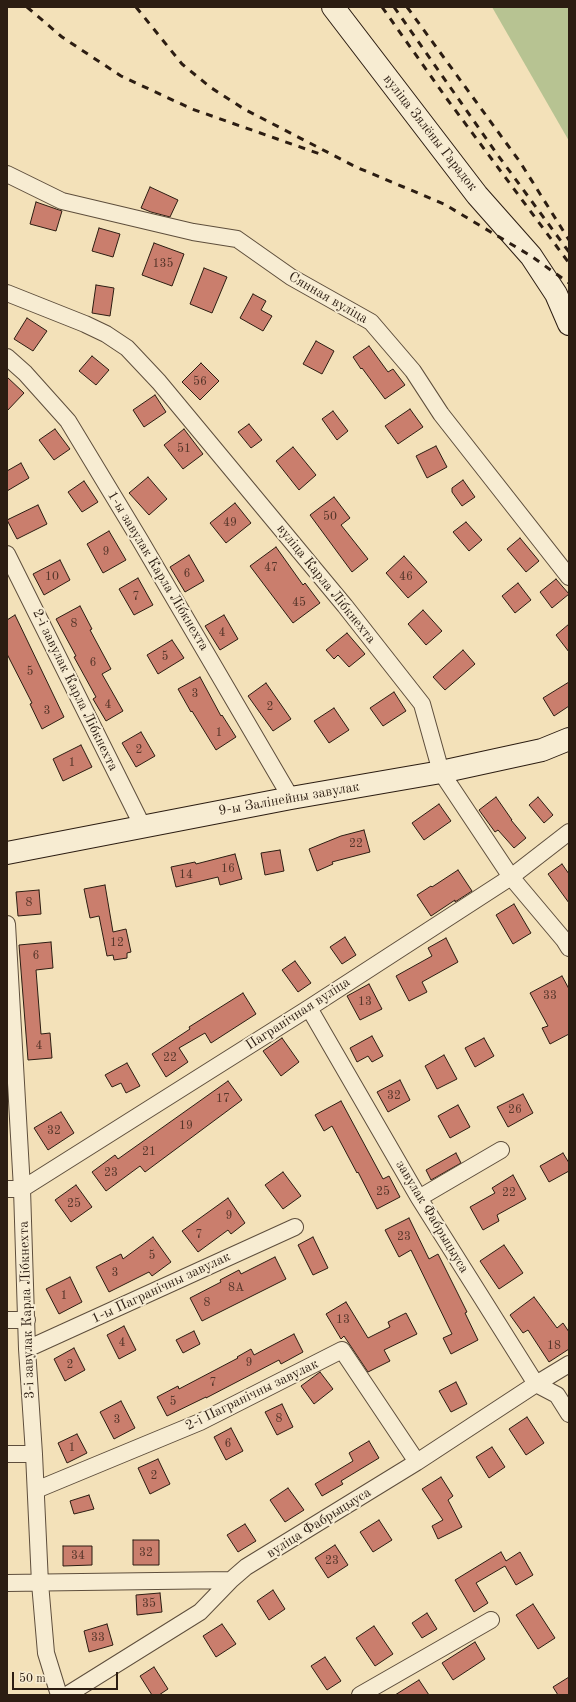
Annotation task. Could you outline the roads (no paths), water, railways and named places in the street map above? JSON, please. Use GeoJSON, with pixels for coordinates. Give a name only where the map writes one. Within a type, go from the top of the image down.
{"type":"FeatureCollection","features":[{"type":"Feature","properties":{"kind":"street","name":"вуліца Зялёны Гарадок"},"geometry":{"type":"LineString","coordinates":[[333,7],[477,195],[531,256],[556,294],[569,324]]}},
{"type":"Feature","properties":{"kind":"street","name":"Сянная вуліца"},"geometry":{"type":"LineString","coordinates":[[7,174],[62,201],[193,232],[237,239],[291,277],[371,322],[413,371],[441,414],[569,577]]}},
{"type":"Feature","properties":{"kind":"street","name":"вуліца Карла Лібкнехта"},"geometry":{"type":"LineString","coordinates":[[7,293],[85,324],[106,334],[127,348],[159,382],[340,600],[422,704],[440,772],[511,877],[569,948]]}},
{"type":"Feature","properties":{"kind":"street","name":"1-ы завулак Карла Лібкнехта"},"geometry":{"type":"LineString","coordinates":[[7,357],[24,372],[68,421],[140,540],[291,798]]}},
{"type":"Feature","properties":{"kind":"street","name":"2-і завулак Карла Лібкнехта"},"geometry":{"type":"LineString","coordinates":[[7,554],[143,827]]}},
{"type":"Feature","properties":{"kind":"street","name":"9-ы Залінейны завулак"},"geometry":{"type":"LineString","coordinates":[[7,853],[291,798],[440,772],[542,750],[569,738]]}},
{"type":"Feature","properties":{"kind":"street","name":"Пагранічная вуліца"},"geometry":{"type":"LineString","coordinates":[[15,1189],[309,1008],[511,877],[569,832]]}},
{"type":"Feature","properties":{"kind":"street","name":"3-і завулак Карла Лібкнехта"},"geometry":{"type":"LineString","coordinates":[[7,924],[15,1189],[27,1320],[27,1349],[40,1583],[46,1653],[59,1695]]}},
{"type":"Feature","properties":{"kind":"street","name":"завулак Фабрыцыуса"},"geometry":{"type":"LineString","coordinates":[[309,1008],[420,1198],[536,1384]]}},
{"type":"Feature","properties":{"kind":"street"},"geometry":{"type":"LineString","coordinates":[[420,1198],[502,1150]]}},
{"type":"Feature","properties":{"kind":"street","name":"1-ы Пагранічны завулак"},"geometry":{"type":"LineString","coordinates":[[27,1349],[295,1227]]}},
{"type":"Feature","properties":{"kind":"street"},"geometry":{"type":"LineString","coordinates":[[7,1320],[27,1320]]}},
{"type":"Feature","properties":{"kind":"street","name":"2-і Пагранічны завулак"},"geometry":{"type":"LineString","coordinates":[[36,1490],[200,1422],[342,1350],[417,1462]]}},
{"type":"Feature","properties":{"kind":"street","name":"вуліца Фабрыцыуса"},"geometry":{"type":"LineString","coordinates":[[67,1695],[200,1612],[246,1567],[417,1462],[569,1364]]}},
{"type":"Feature","properties":{"kind":"street"},"geometry":{"type":"LineString","coordinates":[[536,1384],[557,1395],[569,1414]]}},
{"type":"Feature","properties":{"kind":"street"},"geometry":{"type":"LineString","coordinates":[[7,1454],[34,1454]]}},
{"type":"Feature","properties":{"kind":"street"},"geometry":{"type":"LineString","coordinates":[[7,1583],[231,1580]]}},
{"type":"Feature","properties":{"kind":"street"},"geometry":{"type":"LineString","coordinates":[[360,1695],[491,1620]]}},
{"type":"Feature","properties":{"kind":"railway"},"geometry":{"type":"LineString","coordinates":[[27,7],[62,37],[121,76],[192,109],[320,154]]}},
{"type":"Feature","properties":{"kind":"railway"},"geometry":{"type":"LineString","coordinates":[[136,7],[182,64],[210,87],[244,109],[356,167],[444,204],[531,256],[569,283]]}},
{"type":"Feature","properties":{"kind":"railway"},"geometry":{"type":"LineString","coordinates":[[382,7],[447,99],[569,263]]}},
{"type":"Feature","properties":{"kind":"railway"},"geometry":{"type":"LineString","coordinates":[[394,7],[497,154],[569,252]]}},
{"type":"Feature","properties":{"kind":"railway"},"geometry":{"type":"LineString","coordinates":[[407,7],[520,162],[569,240]]}}]}
